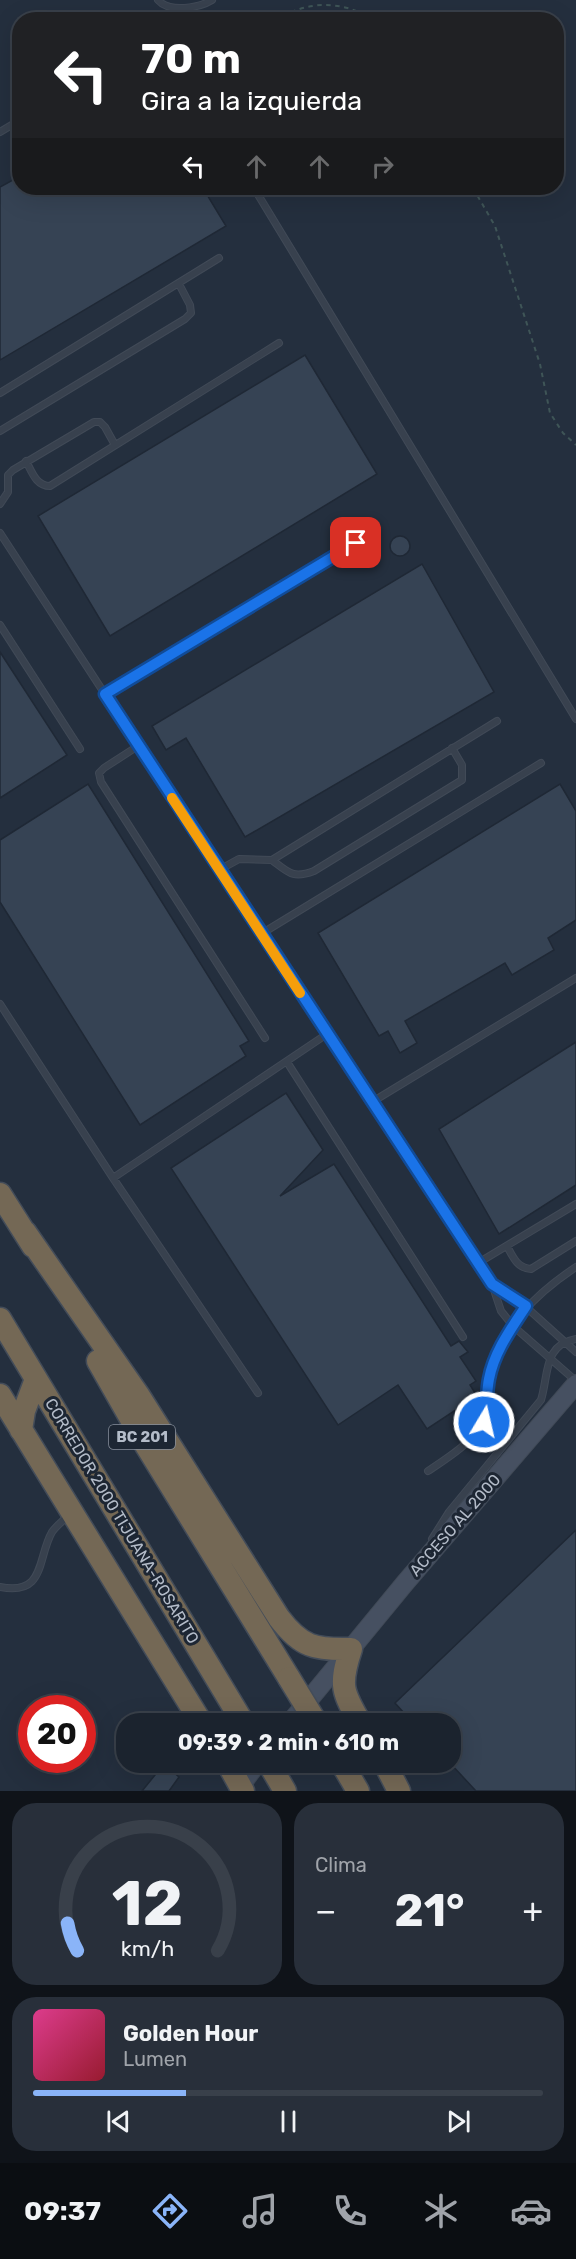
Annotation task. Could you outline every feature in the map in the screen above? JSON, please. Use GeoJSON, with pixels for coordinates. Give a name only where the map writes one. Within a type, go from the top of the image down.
{"type":"FeatureCollection","features":[{"type":"Feature","properties":{"kind":"highway","name":"BC 201"},"geometry":{"type":"LineString","coordinates":[[0,1194],[25,1232],[147,1447],[310,1713]]}},
{"type":"Feature","properties":{"kind":"highway"},"geometry":{"type":"LineString","coordinates":[[25,1232],[139,1396],[292,1635],[309,1646],[330,1650],[351,1649],[343,1672],[343,1689],[355,1713]]}},
{"type":"Feature","properties":{"kind":"highway","name":"CORREDOR 2000 TIJUANA-ROSARITO"},"geometry":{"type":"LineString","coordinates":[[0,1319],[237,1713]]}},
{"type":"Feature","properties":{"kind":"highway"},"geometry":{"type":"LineString","coordinates":[[21,1430],[24,1410],[36,1379]]}},
{"type":"Feature","properties":{"kind":"highway"},"geometry":{"type":"LineString","coordinates":[[0,1395],[195,1713]]}},
{"type":"Feature","properties":{"kind":"highway"},"geometry":{"type":"LineString","coordinates":[[233,1773],[242,1788]]}},
{"type":"Feature","properties":{"kind":"highway"},"geometry":{"type":"LineString","coordinates":[[347,1773],[358,1791]]}},
{"type":"Feature","properties":{"kind":"highway"},"geometry":{"type":"LineString","coordinates":[[390,1773],[399,1791]]}},
{"type":"Feature","properties":{"kind":"street","name":"ACCESO AL 2000"},"geometry":{"type":"LineString","coordinates":[[298,1713],[405,1583],[576,1383]]}},
{"type":"Feature","properties":{"kind":"street"},"geometry":{"type":"LineString","coordinates":[[242,1788],[251,1773]]}},
{"type":"Feature","properties":{"kind":"lane"},"geometry":{"type":"LineString","coordinates":[[158,0],[161,4],[174,8],[188,8],[212,0]]}},
{"type":"Feature","properties":{"kind":"lane"},"geometry":{"type":"LineString","coordinates":[[258,195],[576,719]]}},
{"type":"Feature","properties":{"kind":"lane"},"geometry":{"type":"LineString","coordinates":[[0,393],[219,258]]}},
{"type":"Feature","properties":{"kind":"lane"},"geometry":{"type":"LineString","coordinates":[[0,430],[185,319],[191,313],[190,305],[179,284]]}},
{"type":"Feature","properties":{"kind":"lane"},"geometry":{"type":"LineString","coordinates":[[26,461],[38,482],[43,486],[50,486],[279,343]]}},
{"type":"Feature","properties":{"kind":"lane"},"geometry":{"type":"LineString","coordinates":[[0,504],[8,492],[8,475],[26,461],[94,423],[100,422],[105,427],[116,445]]}},
{"type":"Feature","properties":{"kind":"lane"},"geometry":{"type":"LineString","coordinates":[[105,694],[375,531]]}},
{"type":"Feature","properties":{"kind":"lane"},"geometry":{"type":"LineString","coordinates":[[0,533],[492,1284],[501,1311],[513,1326],[576,1383]]}},
{"type":"Feature","properties":{"kind":"lane"},"geometry":{"type":"LineString","coordinates":[[0,625],[80,749]]}},
{"type":"Feature","properties":{"kind":"lane"},"geometry":{"type":"LineString","coordinates":[[219,870],[239,859],[272,860],[497,721]]}},
{"type":"Feature","properties":{"kind":"lane"},"geometry":{"type":"LineString","coordinates":[[138,746],[104,768],[99,773],[101,782],[266,1038]]}},
{"type":"Feature","properties":{"kind":"lane"},"geometry":{"type":"LineString","coordinates":[[272,860],[291,874],[301,876],[314,871],[439,795],[462,780],[462,765],[452,748]]}},
{"type":"Feature","properties":{"kind":"lane"},"geometry":{"type":"LineString","coordinates":[[261,934],[541,763]]}},
{"type":"Feature","properties":{"kind":"lane"},"geometry":{"type":"LineString","coordinates":[[372,1102],[576,978]]}},
{"type":"Feature","properties":{"kind":"lane"},"geometry":{"type":"LineString","coordinates":[[0,1004],[258,1394]]}},
{"type":"Feature","properties":{"kind":"lane"},"geometry":{"type":"LineString","coordinates":[[113,1178],[327,1034]]}},
{"type":"Feature","properties":{"kind":"lane"},"geometry":{"type":"LineString","coordinates":[[286,1062],[463,1338]]}},
{"type":"Feature","properties":{"kind":"lane"},"geometry":{"type":"LineString","coordinates":[[478,1263],[576,1204]]}},
{"type":"Feature","properties":{"kind":"lane"},"geometry":{"type":"LineString","coordinates":[[507,1246],[523,1269],[531,1269],[576,1241]]}},
{"type":"Feature","properties":{"kind":"lane"},"geometry":{"type":"LineString","coordinates":[[428,1471],[453,1455],[484,1422],[488,1406],[489,1380],[497,1352],[526,1306],[576,1267]]}},
{"type":"Feature","properties":{"kind":"lane"},"geometry":{"type":"LineString","coordinates":[[492,1284],[526,1306],[576,1352]]}},
{"type":"Feature","properties":{"kind":"lane"},"geometry":{"type":"LineString","coordinates":[[549,1358],[564,1341],[576,1339]]}},
{"type":"Feature","properties":{"kind":"lane","name":"ACCESO AL 2000"},"geometry":{"type":"LineString","coordinates":[[405,1583],[449,1512],[541,1400],[547,1380],[549,1358]]}},
{"type":"Feature","properties":{"kind":"lane"},"geometry":{"type":"LineString","coordinates":[[0,1587],[10,1589],[29,1584],[40,1569],[52,1531],[71,1512]]}},
{"type":"Feature","properties":{"kind":"path"},"geometry":{"type":"LineString","coordinates":[[287,12],[292,9],[325,3],[348,6],[360,12]]}},
{"type":"Feature","properties":{"kind":"path"},"geometry":{"type":"LineString","coordinates":[[477,195],[495,226],[540,364],[550,413],[563,433],[576,445]]}},
{"type":"Feature","properties":{"kind":"building"},"geometry":{"type":"Polygon","coordinates":[[[12,180],[12,195],[207,195],[226,226],[0,360],[0,187],[12,180]]]}},
{"type":"Feature","properties":{"kind":"building"},"geometry":{"type":"Polygon","coordinates":[[[305,355],[377,474],[110,636],[38,516],[305,355]]]}},
{"type":"Feature","properties":{"kind":"building"},"geometry":{"type":"Polygon","coordinates":[[[400,536],[407,539],[410,546],[407,553],[400,556],[393,553],[390,546],[393,539],[400,536]]]}},
{"type":"Feature","properties":{"kind":"building"},"geometry":{"type":"Polygon","coordinates":[[[422,564],[494,692],[245,837],[186,738],[166,750],[152,726],[422,564]]]}},
{"type":"Feature","properties":{"kind":"building"},"geometry":{"type":"Polygon","coordinates":[[[0,652],[67,755],[0,798],[0,652]]]}},
{"type":"Feature","properties":{"kind":"building"},"geometry":{"type":"Polygon","coordinates":[[[88,784],[249,1041],[240,1046],[246,1056],[140,1125],[0,902],[0,840],[88,784]]]}},
{"type":"Feature","properties":{"kind":"building"},"geometry":{"type":"Polygon","coordinates":[[[560,784],[576,811],[576,920],[548,938],[554,950],[512,975],[505,963],[405,1021],[417,1043],[400,1053],[388,1031],[379,1036],[318,933],[560,784]]]}},
{"type":"Feature","properties":{"kind":"building"},"geometry":{"type":"Polygon","coordinates":[[[576,1042],[576,1185],[499,1234],[439,1129],[576,1042]]]}},
{"type":"Feature","properties":{"kind":"building"},"geometry":{"type":"Polygon","coordinates":[[[286,1093],[323,1150],[280,1196],[334,1164],[451,1346],[459,1341],[468,1352],[460,1357],[476,1381],[470,1385],[477,1396],[427,1429],[398,1385],[338,1425],[171,1168],[286,1093]]]}},
{"type":"Feature","properties":{"kind":"building"},"geometry":{"type":"Polygon","coordinates":[[[576,1530],[576,1791],[476,1791],[459,1773],[461,1713],[404,1713],[395,1703],[576,1530]]]}},
{"type":"Feature","properties":{"kind":"building"},"geometry":{"type":"Polygon","coordinates":[[[157,1773],[174,1773],[179,1777],[169,1791],[142,1791],[157,1773]]]}},
{"type":"Feature","properties":{"kind":"slow traffic"},"geometry":{"type":"LineString","coordinates":[[172,798],[300,993]]}},
{"type":"Feature","properties":{"kind":"route"},"geometry":{"type":"LineString","coordinates":[[356,543],[105,694],[492,1284],[526,1306],[497,1352],[489,1380],[488,1406],[484,1422]]}}]}
